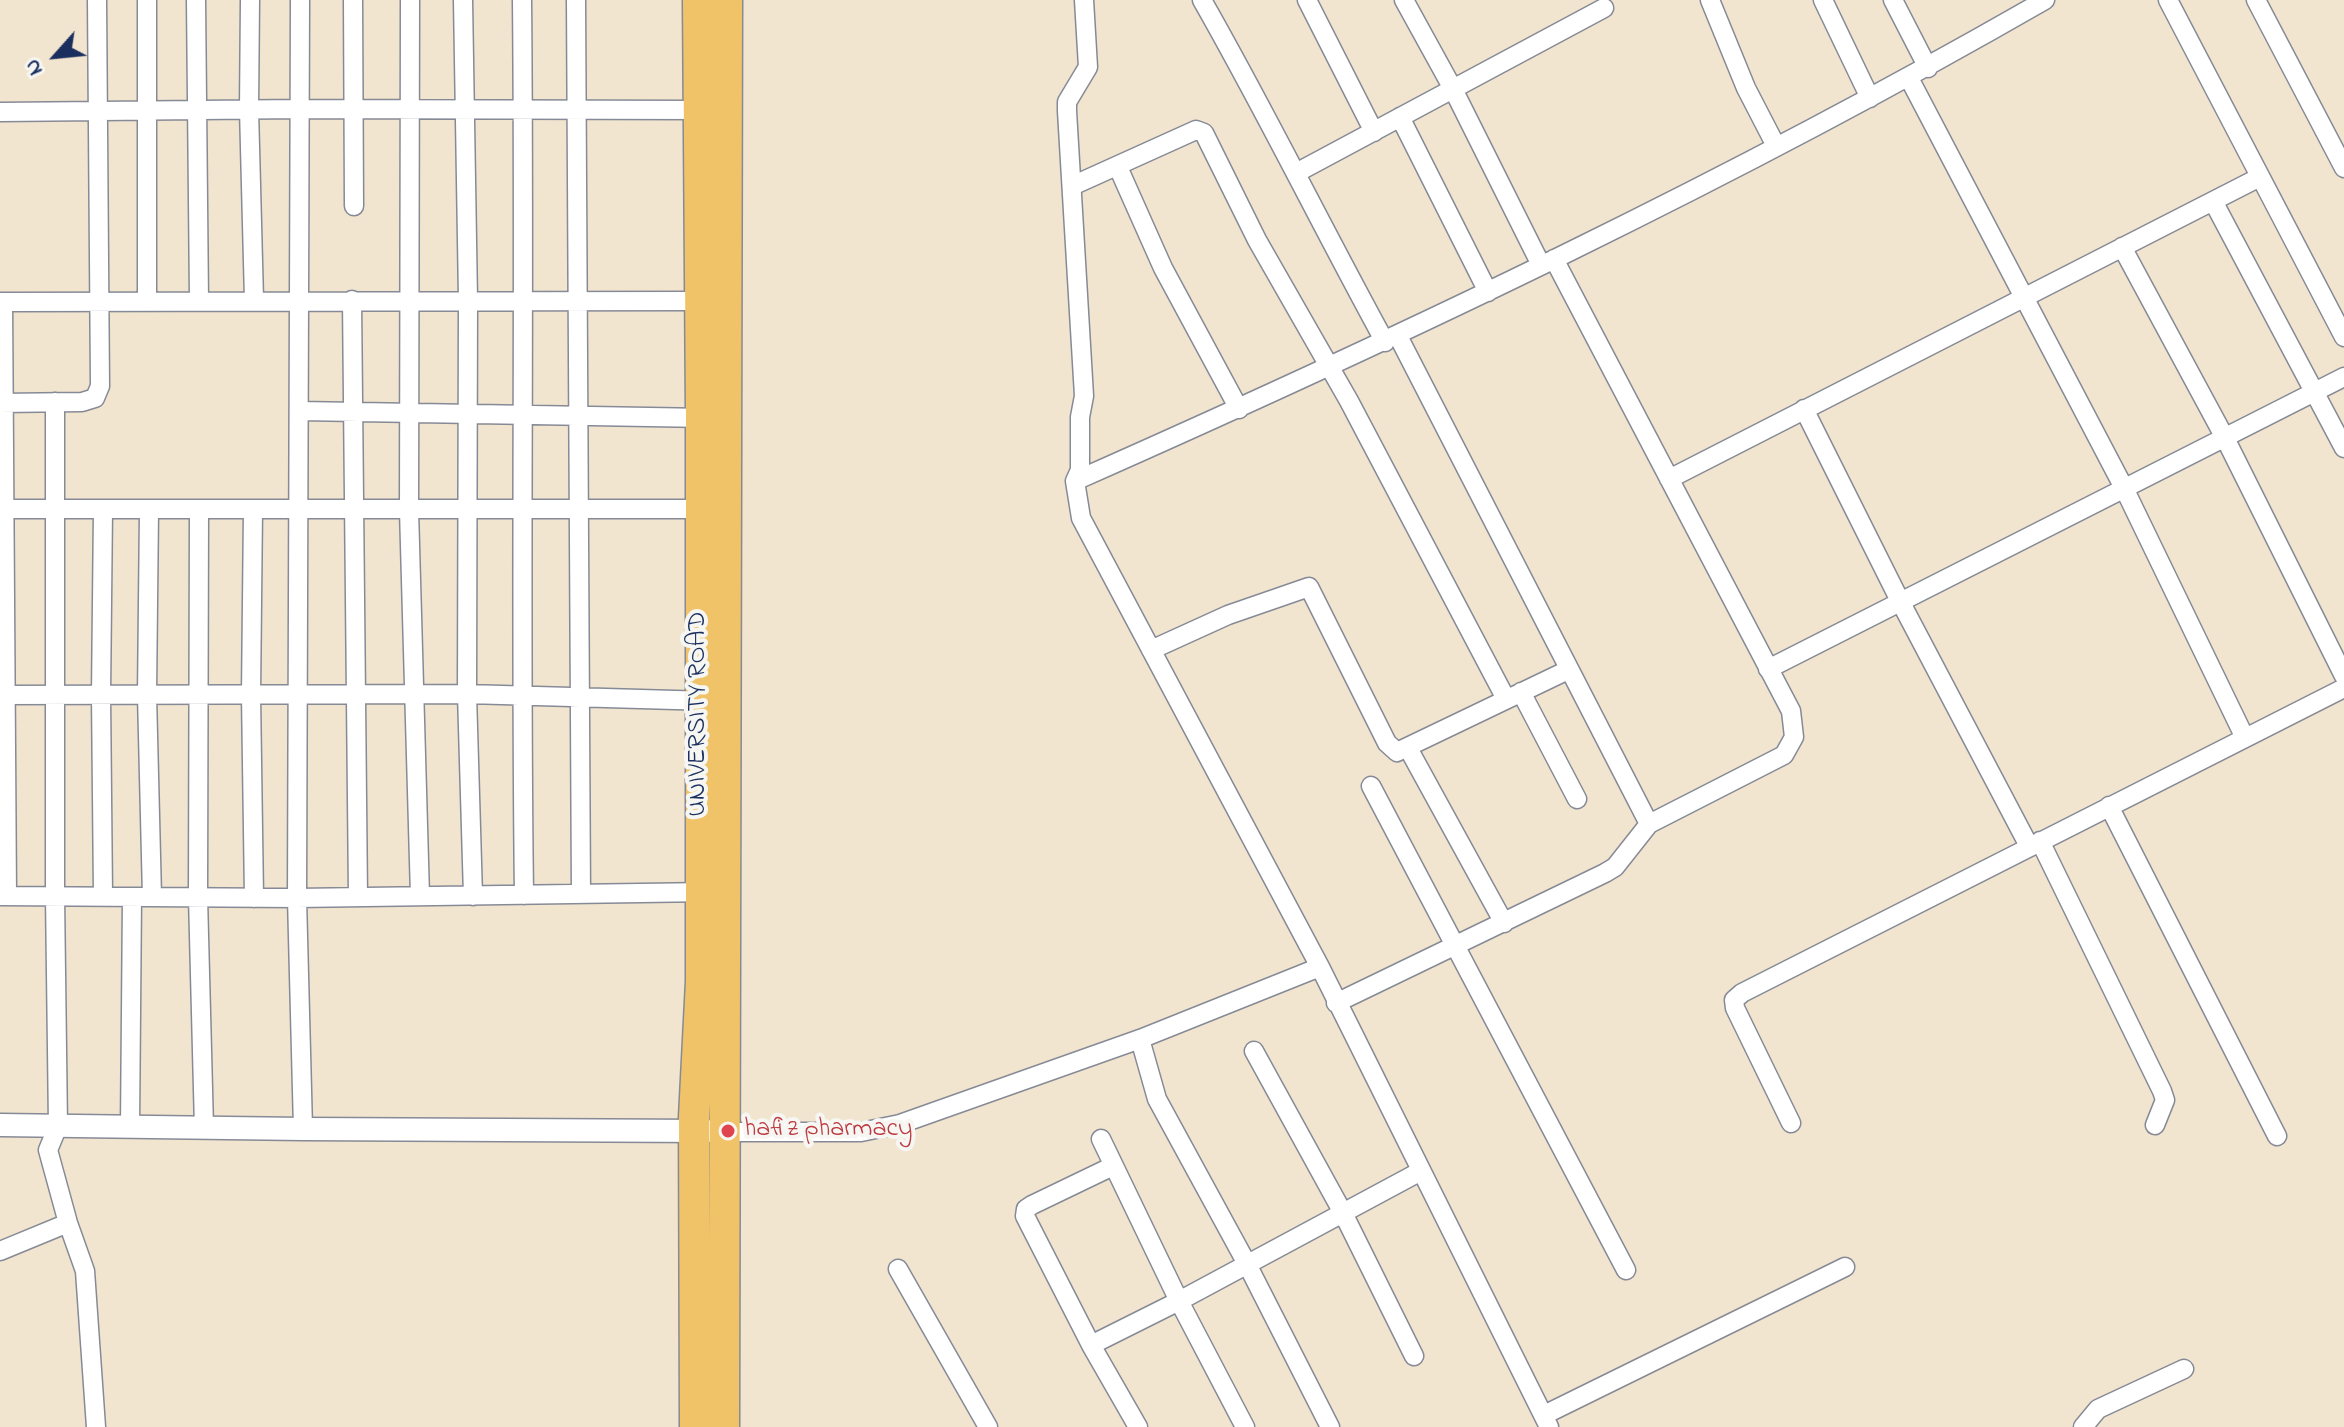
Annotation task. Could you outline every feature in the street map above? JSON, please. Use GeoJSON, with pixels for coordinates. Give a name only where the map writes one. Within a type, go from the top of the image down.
{"type":"FeatureCollection","features":[{"type":"Feature","properties":{"kind":"highway","name":"UNIVERSITY ROAD"},"geometry":{"type":"LineString","coordinates":[[698,0],[700,301],[714,419],[701,509],[712,701]]}},
{"type":"Feature","properties":{"kind":"highway","name":"UNIVERSITY ROAD"},"geometry":{"type":"LineString","coordinates":[[724,1427],[701,981],[712,893],[714,419],[727,0]]}},
{"type":"Feature","properties":{"kind":"highway","name":"UNIVERSITY ROAD"},"geometry":{"type":"LineString","coordinates":[[695,1427],[709,1131]]}},
{"type":"Feature","properties":{"kind":"street"},"geometry":{"type":"LineString","coordinates":[[2,403],[82,402],[95,398],[100,386],[97,0]]}},
{"type":"Feature","properties":{"kind":"street"},"geometry":{"type":"LineString","coordinates":[[147,0],[147,301]]}},
{"type":"Feature","properties":{"kind":"street"},"geometry":{"type":"LineString","coordinates":[[196,0],[199,300]]}},
{"type":"Feature","properties":{"kind":"street"},"geometry":{"type":"LineString","coordinates":[[250,0],[249,109],[254,300]]}},
{"type":"Feature","properties":{"kind":"street"},"geometry":{"type":"LineString","coordinates":[[300,0],[297,898],[303,1129]]}},
{"type":"Feature","properties":{"kind":"street"},"geometry":{"type":"LineString","coordinates":[[353,0],[354,206]]}},
{"type":"Feature","properties":{"kind":"street"},"geometry":{"type":"LineString","coordinates":[[410,0],[409,510],[420,896]]}},
{"type":"Feature","properties":{"kind":"street"},"geometry":{"type":"LineString","coordinates":[[463,0],[468,300],[467,694],[473,896]]}},
{"type":"Feature","properties":{"kind":"street"},"geometry":{"type":"LineString","coordinates":[[522,0],[524,895]]}},
{"type":"Feature","properties":{"kind":"street"},"geometry":{"type":"LineString","coordinates":[[576,0],[581,894]]}},
{"type":"Feature","properties":{"kind":"street"},"geometry":{"type":"LineString","coordinates":[[1084,0],[1088,67],[1067,102],[1084,396],[1080,417],[1080,470],[1075,481],[1081,518],[1320,967],[1546,1421],[1845,1267]]}},
{"type":"Feature","properties":{"kind":"street"},"geometry":{"type":"LineString","coordinates":[[1202,0],[1296,173],[1392,339],[1649,824]]}},
{"type":"Feature","properties":{"kind":"street"},"geometry":{"type":"LineString","coordinates":[[1307,0],[1374,132]]}},
{"type":"Feature","properties":{"kind":"street"},"geometry":{"type":"LineString","coordinates":[[1336,1003],[1615,867],[1649,824],[1784,755],[1794,737],[1791,711],[1669,479],[1404,0]]}},
{"type":"Feature","properties":{"kind":"street"},"geometry":{"type":"LineString","coordinates":[[1710,0],[1746,88],[1776,146]]}},
{"type":"Feature","properties":{"kind":"street"},"geometry":{"type":"LineString","coordinates":[[1823,0],[1870,98]]}},
{"type":"Feature","properties":{"kind":"street"},"geometry":{"type":"LineString","coordinates":[[1893,0],[1928,68]]}},
{"type":"Feature","properties":{"kind":"street"},"geometry":{"type":"LineString","coordinates":[[1075,481],[1392,339],[1488,292],[1909,78],[2045,0]]}},
{"type":"Feature","properties":{"kind":"street"},"geometry":{"type":"LineString","coordinates":[[2168,0],[2344,337]]}},
{"type":"Feature","properties":{"kind":"street"},"geometry":{"type":"LineString","coordinates":[[2256,0],[2344,168]]}},
{"type":"Feature","properties":{"kind":"street"},"geometry":{"type":"LineString","coordinates":[[1296,173],[1604,8]]}},
{"type":"Feature","properties":{"kind":"street"},"geometry":{"type":"LineString","coordinates":[[1909,78],[2124,488],[2245,738]]}},
{"type":"Feature","properties":{"kind":"street"},"geometry":{"type":"LineString","coordinates":[[0,112],[699,110]]}},
{"type":"Feature","properties":{"kind":"street"},"geometry":{"type":"LineString","coordinates":[[1400,117],[1488,292]]}},
{"type":"Feature","properties":{"kind":"street"},"geometry":{"type":"LineString","coordinates":[[1072,186],[1196,130],[1204,133],[1257,240],[1513,695],[1577,799]]}},
{"type":"Feature","properties":{"kind":"street"},"geometry":{"type":"LineString","coordinates":[[1118,167],[1163,268],[1239,409]]}},
{"type":"Feature","properties":{"kind":"street"},"geometry":{"type":"LineString","coordinates":[[1669,479],[2260,177]]}},
{"type":"Feature","properties":{"kind":"street"},"geometry":{"type":"LineString","coordinates":[[2213,201],[2344,448]]}},
{"type":"Feature","properties":{"kind":"street"},"geometry":{"type":"LineString","coordinates":[[2122,247],[2225,438],[2344,676]]}},
{"type":"Feature","properties":{"kind":"street"},"geometry":{"type":"LineString","coordinates":[[352,300],[358,897]]}},
{"type":"Feature","properties":{"kind":"street"},"geometry":{"type":"LineString","coordinates":[[700,301],[2,302],[3,896],[297,898],[712,893]]}},
{"type":"Feature","properties":{"kind":"street"},"geometry":{"type":"LineString","coordinates":[[1768,669],[2344,377]]}},
{"type":"Feature","properties":{"kind":"street"},"geometry":{"type":"LineString","coordinates":[[55,402],[58,1126],[48,1150],[85,1271],[96,1427]]}},
{"type":"Feature","properties":{"kind":"street"},"geometry":{"type":"LineString","coordinates":[[1804,409],[1900,601],[2034,844],[2162,1091],[2165,1100],[2155,1125]]}},
{"type":"Feature","properties":{"kind":"street"},"geometry":{"type":"LineString","coordinates":[[300,411],[714,419]]}},
{"type":"Feature","properties":{"kind":"street"},"geometry":{"type":"LineString","coordinates":[[2,509],[701,509]]}},
{"type":"Feature","properties":{"kind":"street"},"geometry":{"type":"LineString","coordinates":[[103,509],[103,896]]}},
{"type":"Feature","properties":{"kind":"street"},"geometry":{"type":"LineString","coordinates":[[253,509],[251,695],[254,898]]}},
{"type":"Feature","properties":{"kind":"street"},"geometry":{"type":"LineString","coordinates":[[149,510],[147,695],[152,897]]}},
{"type":"Feature","properties":{"kind":"street"},"geometry":{"type":"LineString","coordinates":[[199,510],[198,897],[204,1128]]}},
{"type":"Feature","properties":{"kind":"street"},"geometry":{"type":"LineString","coordinates":[[1151,650],[1228,615],[1309,587],[1387,743],[1397,752],[1568,670]]}},
{"type":"Feature","properties":{"kind":"street"},"geometry":{"type":"LineString","coordinates":[[1791,1123],[1735,1008],[1734,1000],[1742,993],[2344,688]]}},
{"type":"Feature","properties":{"kind":"street"},"geometry":{"type":"LineString","coordinates":[[3,695],[467,694],[712,701]]}},
{"type":"Feature","properties":{"kind":"street"},"geometry":{"type":"LineString","coordinates":[[1408,748],[1504,923]]}},
{"type":"Feature","properties":{"kind":"street"},"geometry":{"type":"LineString","coordinates":[[1371,786],[1626,1270]]}},
{"type":"Feature","properties":{"kind":"street"},"geometry":{"type":"LineString","coordinates":[[2109,806],[2277,1136]]}},
{"type":"Feature","properties":{"kind":"street"},"geometry":{"type":"LineString","coordinates":[[130,1127],[132,897]]}},
{"type":"Feature","properties":{"kind":"street"},"geometry":{"type":"LineString","coordinates":[[0,1125],[861,1132],[887,1127],[1140,1039],[1320,967]]}},
{"type":"Feature","properties":{"kind":"street"},"geometry":{"type":"LineString","coordinates":[[1140,1039],[1157,1099],[1247,1264],[1330,1427]]}},
{"type":"Feature","properties":{"kind":"street"},"geometry":{"type":"LineString","coordinates":[[1254,1051],[1343,1213],[1414,1356]]}},
{"type":"Feature","properties":{"kind":"street"},"geometry":{"type":"LineString","coordinates":[[1101,1139],[1179,1301],[1245,1427]]}},
{"type":"Feature","properties":{"kind":"street"},"geometry":{"type":"LineString","coordinates":[[1113,1166],[1026,1209],[1025,1216],[1091,1345],[1138,1427]]}},
{"type":"Feature","properties":{"kind":"street"},"geometry":{"type":"LineString","coordinates":[[1091,1345],[1421,1171]]}},
{"type":"Feature","properties":{"kind":"street"},"geometry":{"type":"LineString","coordinates":[[0,1251],[68,1223]]}},
{"type":"Feature","properties":{"kind":"street"},"geometry":{"type":"LineString","coordinates":[[898,1269],[988,1427]]}},
{"type":"Feature","properties":{"kind":"street"},"geometry":{"type":"LineString","coordinates":[[2083,1427],[2098,1409],[2184,1369]]}},
{"type":"Feature","properties":{"kind":"place","name":"hafiz pharmacy"},"geometry":{"type":"Point","coordinates":[728,1131]}}]}
